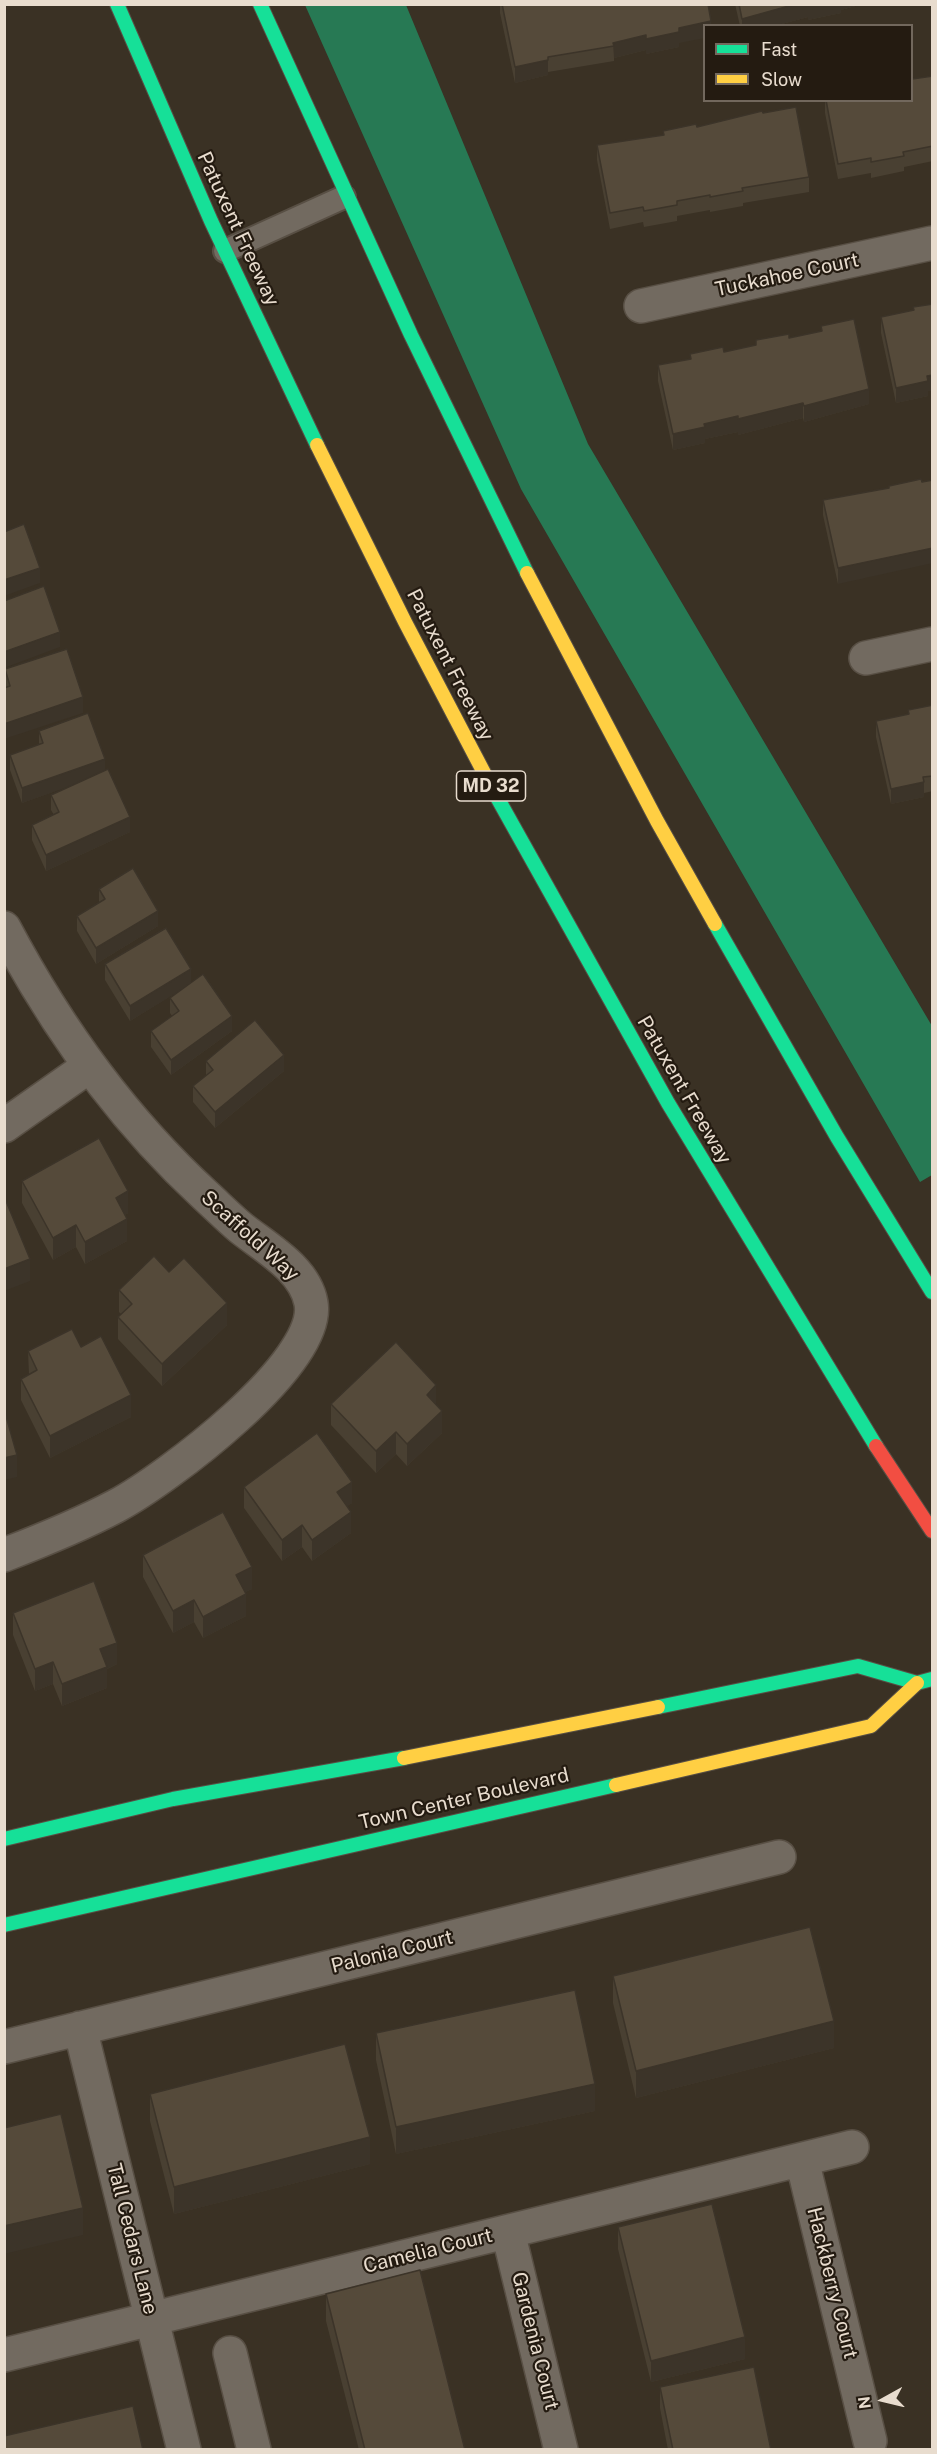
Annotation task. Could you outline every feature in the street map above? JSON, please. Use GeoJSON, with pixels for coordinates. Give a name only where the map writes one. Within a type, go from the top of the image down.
{"type":"FeatureCollection","features":[{"type":"Feature","properties":{"kind":"main road","name":"Patuxent Freeway"},"geometry":{"type":"LineString","coordinates":[[117,4],[225,251],[376,564],[520,842],[655,1082],[889,1467],[933,1531]]}},
{"type":"Feature","properties":{"kind":"main road"},"geometry":{"type":"LineString","coordinates":[[260,4],[344,197],[494,512],[636,785],[768,1021],[933,1293]]}},
{"type":"Feature","properties":{"kind":"main road"},"geometry":{"type":"LineString","coordinates":[[4,1839],[173,1799],[390,1761],[858,1666],[916,1683],[933,1679]]}},
{"type":"Feature","properties":{"kind":"main road","name":"Town Center Boulevard"},"geometry":{"type":"LineString","coordinates":[[4,1925],[871,1726],[916,1683]]}},
{"type":"Feature","properties":{"kind":"street","name":"Tuckahoe Court"},"geometry":{"type":"LineString","coordinates":[[641,306],[933,243]]}},
{"type":"Feature","properties":{"kind":"street"},"geometry":{"type":"LineString","coordinates":[[866,658],[933,644]]}},
{"type":"Feature","properties":{"kind":"street","name":"Scaffold Way"},"geometry":{"type":"LineString","coordinates":[[4,928],[22,962],[88,1067],[157,1149],[240,1227],[281,1259],[300,1280],[311,1304],[308,1328],[300,1349],[246,1407],[207,1444],[118,1505],[62,1533],[4,1555]]}},
{"type":"Feature","properties":{"kind":"street"},"geometry":{"type":"LineString","coordinates":[[4,1126],[88,1067]]}},
{"type":"Feature","properties":{"kind":"street","name":"Palonia Court"},"geometry":{"type":"LineString","coordinates":[[4,2047],[779,1857]]}},
{"type":"Feature","properties":{"kind":"street","name":"Tall Cedars Lane"},"geometry":{"type":"LineString","coordinates":[[80,2028],[184,2450]]}},
{"type":"Feature","properties":{"kind":"street","name":"Camelia Court"},"geometry":{"type":"LineString","coordinates":[[4,2355],[852,2147]]}},
{"type":"Feature","properties":{"kind":"street","name":"Hackberry Court"},"geometry":{"type":"LineString","coordinates":[[802,2160],[870,2441]]}},
{"type":"Feature","properties":{"kind":"street","name":"Gardenia Court"},"geometry":{"type":"LineString","coordinates":[[508,2232],[561,2450]]}},
{"type":"Feature","properties":{"kind":"street"},"geometry":{"type":"LineString","coordinates":[[230,2353],[254,2450]]}},
{"type":"Feature","properties":{"kind":"lane"},"geometry":{"type":"LineString","coordinates":[[225,251],[344,197]]}},
{"type":"Feature","properties":{"kind":"green space"},"geometry":{"type":"Polygon","coordinates":[[[305,5],[406,5],[588,444],[932,1026],[932,1175],[920,1182],[521,489],[305,5]]]}},
{"type":"Feature","properties":{"kind":"building"},"geometry":{"type":"Polygon","coordinates":[[[502,4],[708,4],[711,21],[679,28],[679,32],[646,39],[646,35],[613,43],[614,46],[548,57],[548,60],[515,67],[502,4]]]}},
{"type":"Feature","properties":{"kind":"building"},"geometry":{"type":"Polygon","coordinates":[[[739,4],[796,4],[742,19],[739,4]]]}},
{"type":"Feature","properties":{"kind":"building"},"geometry":{"type":"Polygon","coordinates":[[[933,76],[933,146],[903,152],[904,156],[871,162],[871,158],[838,164],[826,102],[913,102],[913,79],[933,76]]]}},
{"type":"Feature","properties":{"kind":"building"},"geometry":{"type":"Polygon","coordinates":[[[796,107],[809,177],[742,188],[743,191],[710,197],[710,195],[677,201],[677,205],[644,211],[643,207],[610,213],[597,145],[664,135],[663,131],[696,124],[697,127],[762,111],[763,113],[796,107]]]}},
{"type":"Feature","properties":{"kind":"building"},"geometry":{"type":"Polygon","coordinates":[[[933,304],[933,375],[927,376],[928,381],[896,388],[881,317],[914,310],[913,307],[933,304]]]}},
{"type":"Feature","properties":{"kind":"building"},"geometry":{"type":"Polygon","coordinates":[[[854,319],[869,389],[804,406],[803,403],[738,419],[738,416],[673,434],[658,365],[691,359],[690,354],[723,347],[724,352],[756,345],[756,340],[789,334],[789,338],[822,331],[821,326],[854,319]]]}},
{"type":"Feature","properties":{"kind":"building"},"geometry":{"type":"Polygon","coordinates":[[[921,479],[922,482],[933,480],[933,548],[838,568],[823,500],[889,488],[889,486],[921,479]]]}},
{"type":"Feature","properties":{"kind":"building"},"geometry":{"type":"Polygon","coordinates":[[[24,524],[40,568],[4,580],[4,532],[24,524]]]}},
{"type":"Feature","properties":{"kind":"building"},"geometry":{"type":"Polygon","coordinates":[[[44,586],[60,632],[4,652],[4,601],[44,586]]]}},
{"type":"Feature","properties":{"kind":"building"},"geometry":{"type":"Polygon","coordinates":[[[67,649],[83,697],[4,724],[4,688],[10,686],[5,669],[67,649]]]}},
{"type":"Feature","properties":{"kind":"building"},"geometry":{"type":"Polygon","coordinates":[[[933,705],[933,776],[923,777],[924,782],[891,789],[876,721],[909,714],[908,710],[933,705]]]}},
{"type":"Feature","properties":{"kind":"building"},"geometry":{"type":"Polygon","coordinates":[[[88,713],[105,759],[22,788],[10,755],[43,743],[39,731],[88,713]]]}},
{"type":"Feature","properties":{"kind":"building"},"geometry":{"type":"Polygon","coordinates":[[[108,769],[130,817],[46,855],[32,825],[59,812],[51,795],[108,769]]]}},
{"type":"Feature","properties":{"kind":"building"},"geometry":{"type":"Polygon","coordinates":[[[133,868],[158,911],[96,948],[77,916],[105,899],[99,889],[133,868]]]}},
{"type":"Feature","properties":{"kind":"building"},"geometry":{"type":"Polygon","coordinates":[[[166,928],[191,969],[130,1006],[105,964],[166,928]]]}},
{"type":"Feature","properties":{"kind":"building"},"geometry":{"type":"Polygon","coordinates":[[[203,974],[232,1016],[171,1060],[151,1031],[179,1011],[170,998],[203,974]]]}},
{"type":"Feature","properties":{"kind":"building"},"geometry":{"type":"Polygon","coordinates":[[[255,1020],[284,1055],[215,1112],[193,1086],[213,1070],[206,1061],[255,1020]]]}},
{"type":"Feature","properties":{"kind":"building"},"geometry":{"type":"Polygon","coordinates":[[[99,1138],[128,1191],[116,1198],[127,1219],[85,1242],[76,1225],[53,1238],[22,1181],[99,1138]]]}},
{"type":"Feature","properties":{"kind":"building"},"geometry":{"type":"Polygon","coordinates":[[[6,1201],[30,1259],[4,1269],[4,1202],[6,1201]]]}},
{"type":"Feature","properties":{"kind":"building"},"geometry":{"type":"Polygon","coordinates":[[[154,1256],[169,1272],[184,1258],[227,1303],[162,1364],[118,1317],[132,1304],[119,1290],[154,1256]]]}},
{"type":"Feature","properties":{"kind":"building"},"geometry":{"type":"Polygon","coordinates":[[[72,1329],[81,1347],[101,1336],[131,1395],[50,1436],[21,1379],[37,1370],[28,1351],[72,1329]]]}},
{"type":"Feature","properties":{"kind":"building"},"geometry":{"type":"Polygon","coordinates":[[[396,1342],[436,1385],[427,1395],[442,1411],[407,1444],[396,1432],[376,1451],[331,1404],[396,1342]]]}},
{"type":"Feature","properties":{"kind":"building"},"geometry":{"type":"Polygon","coordinates":[[[4,1409],[17,1455],[4,1458],[4,1409]]]}},
{"type":"Feature","properties":{"kind":"building"},"geometry":{"type":"Polygon","coordinates":[[[317,1433],[352,1482],[337,1492],[351,1512],[312,1540],[302,1525],[282,1540],[244,1487],[317,1433]]]}},
{"type":"Feature","properties":{"kind":"building"},"geometry":{"type":"Polygon","coordinates":[[[223,1512],[252,1567],[236,1575],[246,1594],[203,1617],[194,1600],[173,1611],[143,1555],[223,1512]]]}},
{"type":"Feature","properties":{"kind":"building"},"geometry":{"type":"Polygon","coordinates":[[[94,1581],[117,1643],[100,1649],[107,1667],[62,1684],[53,1662],[35,1669],[13,1613],[94,1581]]]}},
{"type":"Feature","properties":{"kind":"building"},"geometry":{"type":"Polygon","coordinates":[[[810,1927],[834,2021],[636,2071],[613,1976],[810,1927]]]}},
{"type":"Feature","properties":{"kind":"building"},"geometry":{"type":"Polygon","coordinates":[[[575,1990],[595,2084],[396,2127],[376,2033],[575,1990]]]}},
{"type":"Feature","properties":{"kind":"building"},"geometry":{"type":"Polygon","coordinates":[[[345,2044],[370,2137],[174,2187],[150,2094],[345,2044]]]}},
{"type":"Feature","properties":{"kind":"building"},"geometry":{"type":"Polygon","coordinates":[[[61,2114],[83,2208],[4,2226],[4,2128],[61,2114]]]}},
{"type":"Feature","properties":{"kind":"building"},"geometry":{"type":"Polygon","coordinates":[[[712,2204],[745,2337],[651,2361],[618,2227],[712,2204]]]}},
{"type":"Feature","properties":{"kind":"building"},"geometry":{"type":"Polygon","coordinates":[[[420,2270],[465,2450],[365,2450],[326,2294],[420,2270]]]}},
{"type":"Feature","properties":{"kind":"building"},"geometry":{"type":"Polygon","coordinates":[[[754,2367],[771,2450],[673,2450],[660,2387],[754,2367]]]}},
{"type":"Feature","properties":{"kind":"building"},"geometry":{"type":"Polygon","coordinates":[[[133,2406],[143,2450],[4,2450],[4,2436],[133,2406]]]}},
{"type":"Feature","properties":{"kind":"traffic: fast"},"geometry":{"type":"LineString","coordinates":[[117,4],[211,221],[317,445]]}},
{"type":"Feature","properties":{"kind":"traffic: fast"},"geometry":{"type":"LineString","coordinates":[[260,4],[411,335],[527,573]]}},
{"type":"Feature","properties":{"kind":"traffic: fast"},"geometry":{"type":"LineString","coordinates":[[493,790],[668,1103],[876,1446]]}},
{"type":"Feature","properties":{"kind":"traffic: fast"},"geometry":{"type":"LineString","coordinates":[[715,924],[837,1137],[932,1292]]}},
{"type":"Feature","properties":{"kind":"traffic: fast"},"geometry":{"type":"LineString","coordinates":[[658,1707],[858,1666],[917,1683],[932,1679]]}},
{"type":"Feature","properties":{"kind":"traffic: fast"},"geometry":{"type":"LineString","coordinates":[[4,1839],[173,1799],[404,1758]]}},
{"type":"Feature","properties":{"kind":"traffic: fast"},"geometry":{"type":"LineString","coordinates":[[4,1925],[616,1785]]}},
{"type":"Feature","properties":{"kind":"traffic: slow"},"geometry":{"type":"LineString","coordinates":[[317,445],[405,622],[493,790]]}},
{"type":"Feature","properties":{"kind":"traffic: slow"},"geometry":{"type":"LineString","coordinates":[[527,573],[657,821],[715,924]]}},
{"type":"Feature","properties":{"kind":"traffic: slow"},"geometry":{"type":"LineString","coordinates":[[616,1785],[871,1726],[917,1683]]}},
{"type":"Feature","properties":{"kind":"traffic: slow"},"geometry":{"type":"LineString","coordinates":[[404,1758],[658,1707]]}},
{"type":"Feature","properties":{"kind":"traffic: jam"},"geometry":{"type":"LineString","coordinates":[[876,1446],[932,1531]]}}]}
